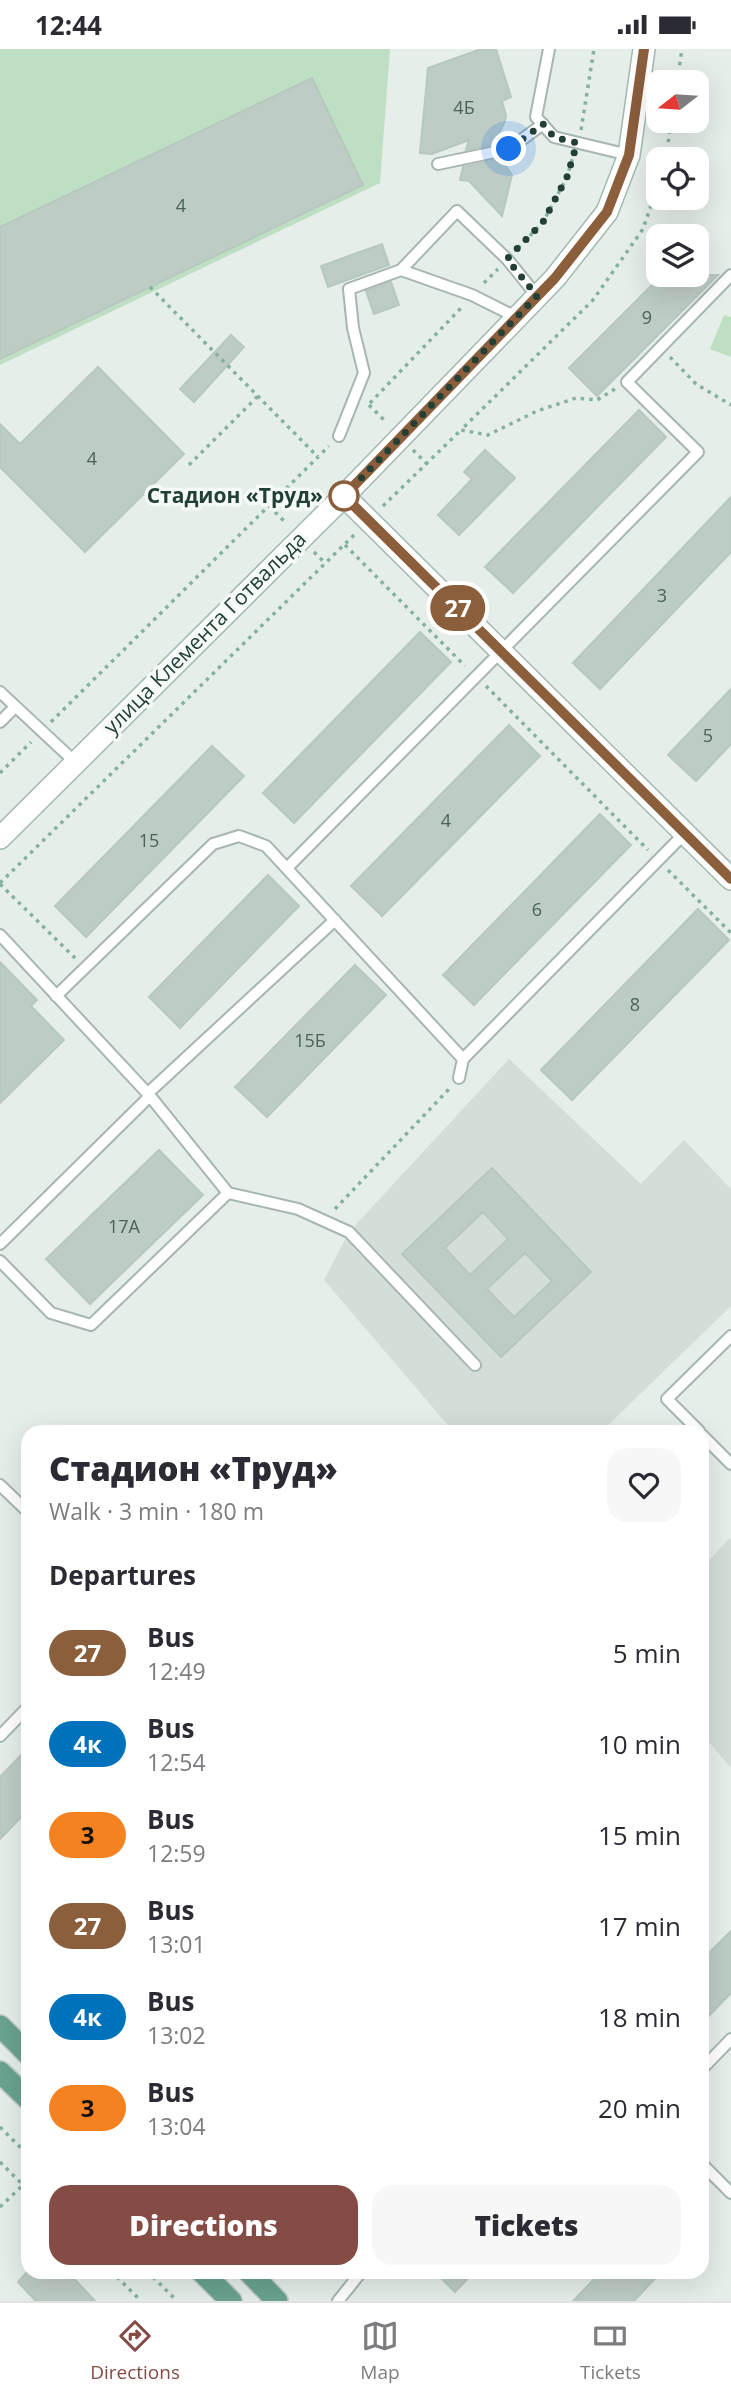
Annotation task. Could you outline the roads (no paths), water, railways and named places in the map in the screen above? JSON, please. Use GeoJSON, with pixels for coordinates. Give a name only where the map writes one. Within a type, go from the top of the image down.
{"type":"FeatureCollection","features":[{"type":"Feature","properties":{"kind":"main road"},"geometry":{"type":"LineString","coordinates":[[0,2026],[21,2047]]}},
{"type":"Feature","properties":{"kind":"main road"},"geometry":{"type":"LineString","coordinates":[[0,2072],[21,2092]]}},
{"type":"Feature","properties":{"kind":"main road"},"geometry":{"type":"LineString","coordinates":[[209,2279],[231,2301]]}},
{"type":"Feature","properties":{"kind":"main road"},"geometry":{"type":"LineString","coordinates":[[256,2279],[277,2301]]}},
{"type":"Feature","properties":{"kind":"street","name":"улица Клемента Готвальда"},"geometry":{"type":"LineString","coordinates":[[0,838],[344,496],[555,278],[607,212],[629,155],[644,49]]}},
{"type":"Feature","properties":{"kind":"street"},"geometry":{"type":"LineString","coordinates":[[344,496],[731,879]]}},
{"type":"Feature","properties":{"kind":"lane"},"geometry":{"type":"LineString","coordinates":[[549,49],[536,117],[554,137],[629,155]]}},
{"type":"Feature","properties":{"kind":"lane"},"geometry":{"type":"LineString","coordinates":[[438,164],[509,149],[543,124]]}},
{"type":"Feature","properties":{"kind":"lane"},"geometry":{"type":"LineString","coordinates":[[339,436],[364,373],[353,328],[349,289],[401,270],[457,211],[507,259],[537,296]]}},
{"type":"Feature","properties":{"kind":"lane"},"geometry":{"type":"LineString","coordinates":[[401,270],[472,295],[516,317]]}},
{"type":"Feature","properties":{"kind":"lane"},"geometry":{"type":"LineString","coordinates":[[287,869],[698,452],[627,382],[731,275]]}},
{"type":"Feature","properties":{"kind":"lane"},"geometry":{"type":"LineString","coordinates":[[0,692],[75,762]]}},
{"type":"Feature","properties":{"kind":"lane"},"geometry":{"type":"LineString","coordinates":[[0,722],[15,706]]}},
{"type":"Feature","properties":{"kind":"lane"},"geometry":{"type":"LineString","coordinates":[[459,1078],[463,1059],[685,833]]}},
{"type":"Feature","properties":{"kind":"lane"},"geometry":{"type":"LineString","coordinates":[[56,996],[213,844],[239,836],[266,846],[463,1059]]}},
{"type":"Feature","properties":{"kind":"lane"},"geometry":{"type":"LineString","coordinates":[[0,1244],[149,1095],[335,920]]}},
{"type":"Feature","properties":{"kind":"lane"},"geometry":{"type":"LineString","coordinates":[[0,935],[149,1095],[228,1193],[298,1209],[349,1233],[475,1365]]}},
{"type":"Feature","properties":{"kind":"lane"},"geometry":{"type":"LineString","coordinates":[[0,1261],[51,1313],[92,1325],[228,1193]]}},
{"type":"Feature","properties":{"kind":"lane"},"geometry":{"type":"LineString","coordinates":[[692,1425],[667,1399],[731,1336]]}},
{"type":"Feature","properties":{"kind":"lane"},"geometry":{"type":"LineString","coordinates":[[709,1442],[731,1464]]}},
{"type":"Feature","properties":{"kind":"lane"},"geometry":{"type":"LineString","coordinates":[[0,1485],[21,1506]]}},
{"type":"Feature","properties":{"kind":"lane"},"geometry":{"type":"LineString","coordinates":[[0,1736],[21,1714]]}},
{"type":"Feature","properties":{"kind":"lane"},"geometry":{"type":"LineString","coordinates":[[709,2062],[731,2039]]}},
{"type":"Feature","properties":{"kind":"lane"},"geometry":{"type":"LineString","coordinates":[[709,2171],[731,2193]]}},
{"type":"Feature","properties":{"kind":"lane"},"geometry":{"type":"LineString","coordinates":[[338,2301],[356,2279]]}},
{"type":"Feature","properties":{"kind":"place","name":"Стадион «Труд»"},"geometry":{"type":"Point","coordinates":[344,496]}}]}
